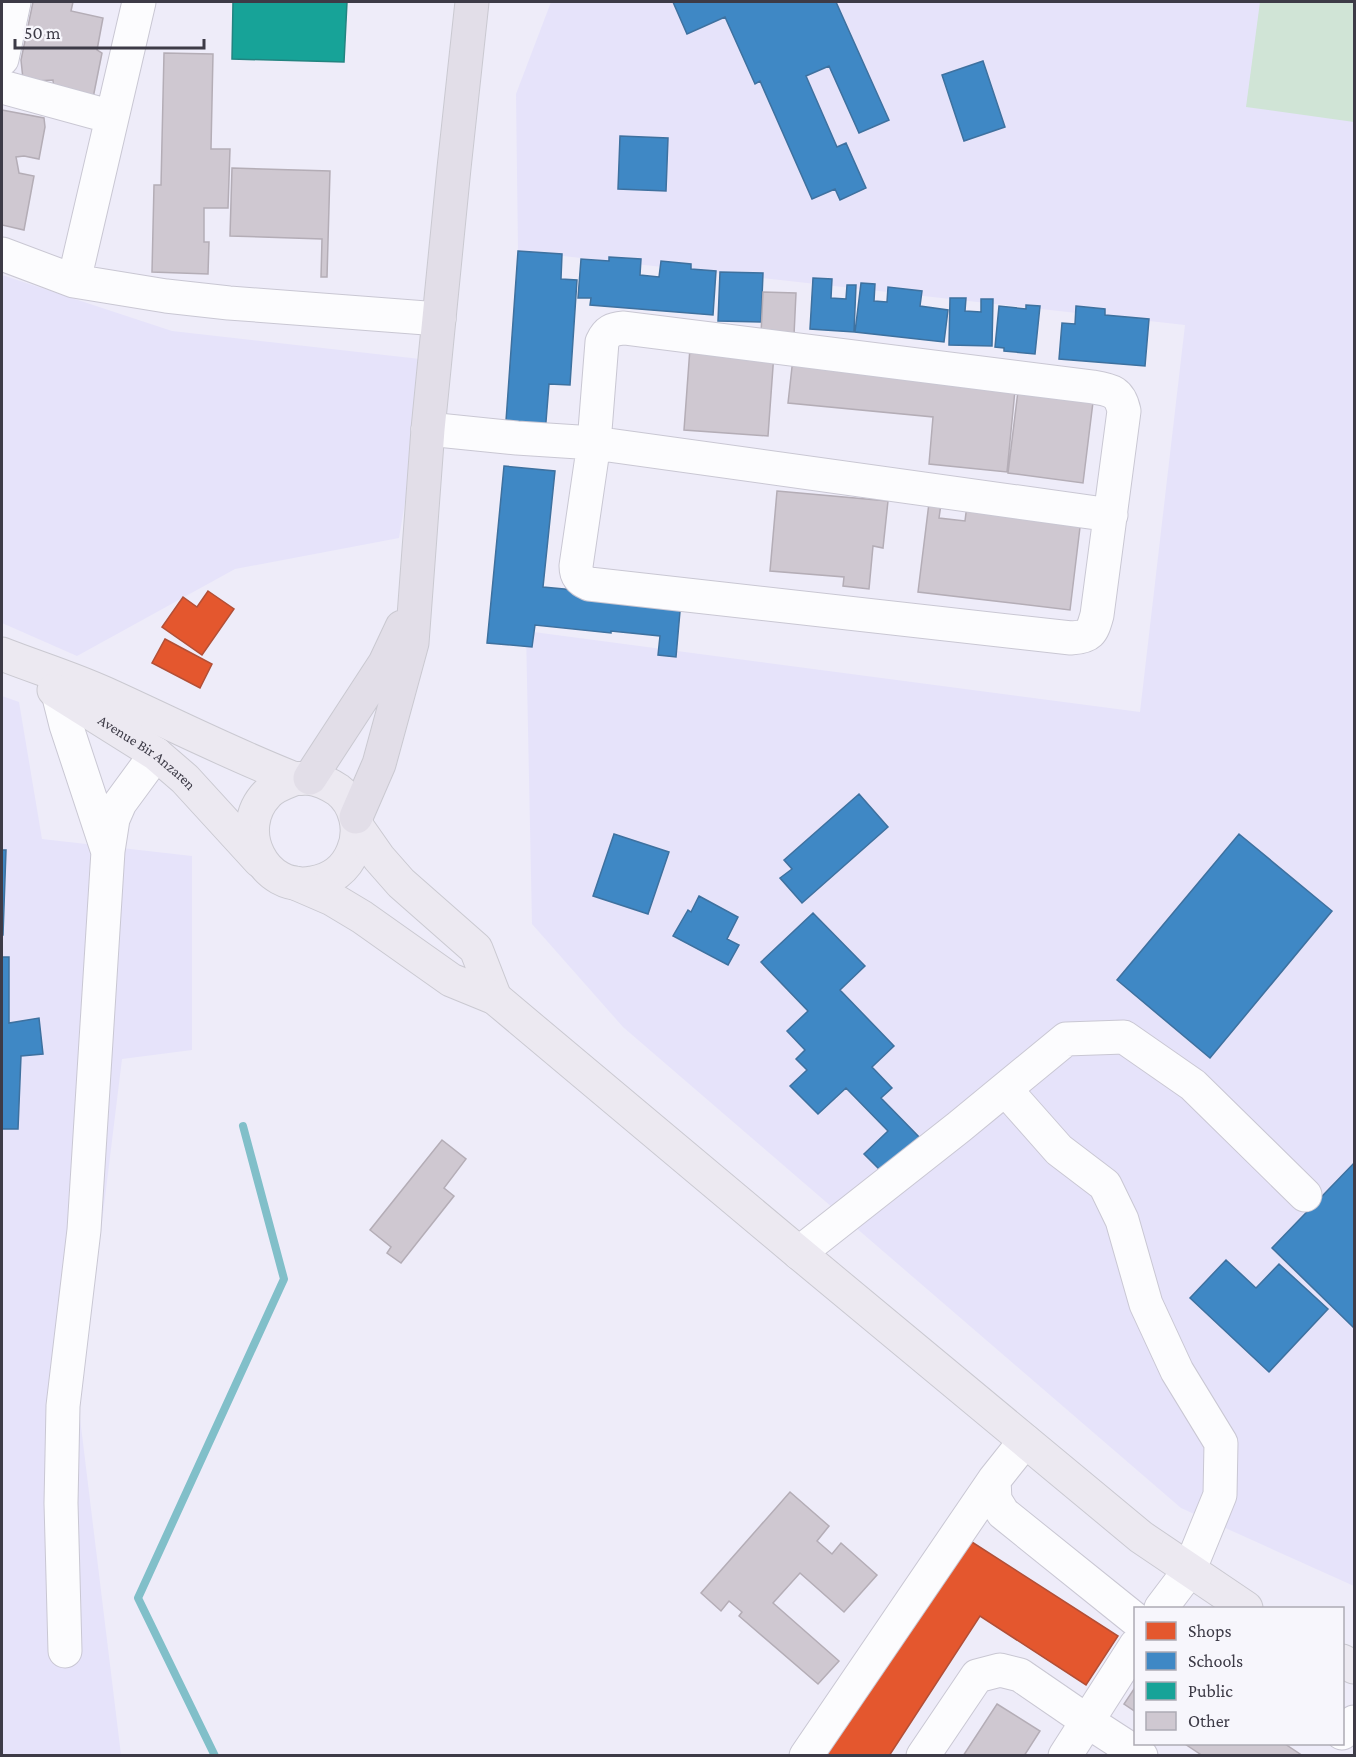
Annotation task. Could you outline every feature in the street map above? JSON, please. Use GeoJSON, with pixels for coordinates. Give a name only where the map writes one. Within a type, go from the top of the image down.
{"type":"FeatureCollection","features":[{"type":"Feature","properties":{"kind":"highway"},"geometry":{"type":"LineString","coordinates":[[357,823],[380,764],[412,643],[428,429],[472,2]]}},
{"type":"Feature","properties":{"kind":"highway"},"geometry":{"type":"LineString","coordinates":[[302,779],[385,663],[415,599]]}},
{"type":"Feature","properties":{"kind":"main road","name":"Avenue Bir Anzaren"},"geometry":{"type":"LineString","coordinates":[[8,657],[100,691],[219,748],[302,779]]}},
{"type":"Feature","properties":{"kind":"main road","name":"Avenue Bir Anzaren"},"geometry":{"type":"LineString","coordinates":[[8,657],[58,693],[156,754],[185,779],[263,864]]}},
{"type":"Feature","properties":{"kind":"main road"},"geometry":{"type":"LineString","coordinates":[[495,998],[476,950],[401,883],[379,858],[357,823],[350,802],[339,791],[325,782],[302,779],[280,784],[267,793],[258,806],[253,820],[252,836],[255,851],[272,873],[283,880],[332,899],[362,917],[451,981],[495,998],[1141,1537],[1244,1607]]}},
{"type":"Feature","properties":{"kind":"main road"},"geometry":{"type":"LineString","coordinates":[[295,883],[311,884],[326,880],[340,871],[350,859],[356,844],[357,823]]}},
{"type":"Feature","properties":{"kind":"street"},"geometry":{"type":"LineString","coordinates":[[2,59],[14,2]]}},
{"type":"Feature","properties":{"kind":"street"},"geometry":{"type":"LineString","coordinates":[[74,281],[139,2]]}},
{"type":"Feature","properties":{"kind":"street"},"geometry":{"type":"LineString","coordinates":[[2,87],[112,117]]}},
{"type":"Feature","properties":{"kind":"street"},"geometry":{"type":"LineString","coordinates":[[2,254],[74,281],[166,296],[439,319]]}},
{"type":"Feature","properties":{"kind":"street"},"geometry":{"type":"LineString","coordinates":[[624,328],[1107,389],[1122,401],[1124,411],[1111,515],[1097,615],[1091,633],[1083,638],[589,584],[582,581],[576,572],[594,443],[602,342],[606,333],[612,329],[624,328]]}},
{"type":"Feature","properties":{"kind":"street"},"geometry":{"type":"LineString","coordinates":[[428,429],[594,443],[1111,515]]}},
{"type":"Feature","properties":{"kind":"street"},"geometry":{"type":"LineString","coordinates":[[58,693],[66,725],[108,851]]}},
{"type":"Feature","properties":{"kind":"street"},"geometry":{"type":"LineString","coordinates":[[65,1651],[61,1503],[63,1406],[84,1230],[108,851],[113,819],[120,803],[156,754]]}},
{"type":"Feature","properties":{"kind":"street"},"geometry":{"type":"LineString","coordinates":[[799,1253],[1066,1039],[1124,1037],[1193,1085],[1305,1195]]}},
{"type":"Feature","properties":{"kind":"street"},"geometry":{"type":"LineString","coordinates":[[1005,1089],[1059,1150],[1105,1185],[1122,1220],[1146,1304],[1177,1371],[1221,1443],[1220,1495],[1189,1571],[1162,1607]]}},
{"type":"Feature","properties":{"kind":"street"},"geometry":{"type":"LineString","coordinates":[[806,1755],[994,1480],[1025,1441]]}},
{"type":"Feature","properties":{"kind":"street"},"geometry":{"type":"LineString","coordinates":[[994,1480],[995,1500],[1003,1514],[1134,1618]]}},
{"type":"Feature","properties":{"kind":"street"},"geometry":{"type":"LineString","coordinates":[[1065,1755],[1134,1648]]}},
{"type":"Feature","properties":{"kind":"street"},"geometry":{"type":"LineString","coordinates":[[923,1755],[977,1676],[1000,1671],[1020,1675],[1141,1755]]}},
{"type":"Feature","properties":{"kind":"shaded area"},"geometry":{"type":"Polygon","coordinates":[[[551,2],[1354,2],[1354,1586],[1181,1508],[623,1027],[532,924],[526,631],[1140,712],[1185,325],[518,251],[516,94],[551,2]]]}},
{"type":"Feature","properties":{"kind":"shaded area"},"geometry":{"type":"Polygon","coordinates":[[[2,275],[172,331],[429,360],[399,538],[235,569],[77,656],[2,623],[2,275]]]}},
{"type":"Feature","properties":{"kind":"shaded area"},"geometry":{"type":"Polygon","coordinates":[[[2,696],[19,702],[42,839],[192,856],[192,1050],[122,1059],[79,1410],[121,1755],[2,1755],[2,696]]]}},
{"type":"Feature","properties":{"kind":"green space"},"geometry":{"type":"Polygon","coordinates":[[[1260,2],[1354,2],[1354,122],[1246,107],[1260,2]]]}},
{"type":"Feature","properties":{"kind":"building: Shops"},"geometry":{"type":"Polygon","coordinates":[[[208,591],[234,609],[202,655],[162,627],[183,597],[197,607],[208,591]]]}},
{"type":"Feature","properties":{"kind":"building: Shops"},"geometry":{"type":"Polygon","coordinates":[[[165,639],[212,664],[200,688],[152,663],[165,639]]]}},
{"type":"Feature","properties":{"kind":"building: Shops"},"geometry":{"type":"Polygon","coordinates":[[[961,1535],[1118,1636],[1086,1685],[980,1616],[889,1756],[818,1756],[961,1535]]]}},
{"type":"Feature","properties":{"kind":"building: Schools"},"geometry":{"type":"Polygon","coordinates":[[[673,2],[836,2],[889,120],[859,133],[829,66],[806,76],[837,147],[846,143],[866,188],[840,200],[835,189],[812,199],[760,81],[755,84],[725,17],[687,34],[673,2]]]}},
{"type":"Feature","properties":{"kind":"building: Schools"},"geometry":{"type":"Polygon","coordinates":[[[983,61],[1005,127],[964,141],[942,75],[983,61]]]}},
{"type":"Feature","properties":{"kind":"building: Schools"},"geometry":{"type":"Polygon","coordinates":[[[620,136],[668,138],[666,191],[618,189],[620,136]]]}},
{"type":"Feature","properties":{"kind":"building: Schools"},"geometry":{"type":"Polygon","coordinates":[[[518,251],[562,254],[561,279],[577,280],[570,385],[549,384],[545,434],[506,421],[518,251]]]}},
{"type":"Feature","properties":{"kind":"building: Schools"},"geometry":{"type":"Polygon","coordinates":[[[609,257],[641,259],[640,275],[659,277],[661,261],[691,264],[691,269],[716,271],[713,315],[590,305],[591,298],[578,298],[581,259],[609,261],[609,257]]]}},
{"type":"Feature","properties":{"kind":"building: Schools"},"geometry":{"type":"Polygon","coordinates":[[[720,272],[763,273],[761,322],[718,321],[720,272]]]}},
{"type":"Feature","properties":{"kind":"building: Schools"},"geometry":{"type":"Polygon","coordinates":[[[813,278],[832,279],[831,298],[846,299],[847,285],[856,285],[854,332],[810,329],[813,278]]]}},
{"type":"Feature","properties":{"kind":"building: Schools"},"geometry":{"type":"Polygon","coordinates":[[[861,283],[875,284],[874,301],[887,302],[888,287],[922,291],[920,306],[948,310],[944,342],[855,332],[861,283]]]}},
{"type":"Feature","properties":{"kind":"building: Schools"},"geometry":{"type":"Polygon","coordinates":[[[950,298],[966,298],[965,311],[981,312],[981,299],[993,299],[992,346],[949,345],[950,298]]]}},
{"type":"Feature","properties":{"kind":"building: Schools"},"geometry":{"type":"Polygon","coordinates":[[[1026,305],[1040,306],[1035,354],[1004,351],[1004,348],[995,347],[999,306],[1026,309],[1026,305]]]}},
{"type":"Feature","properties":{"kind":"building: Schools"},"geometry":{"type":"Polygon","coordinates":[[[1076,306],[1105,309],[1105,315],[1149,319],[1145,366],[1059,359],[1062,323],[1075,324],[1076,306]]]}},
{"type":"Feature","properties":{"kind":"building: Schools"},"geometry":{"type":"Polygon","coordinates":[[[504,466],[555,471],[543,587],[681,600],[676,657],[658,655],[660,636],[535,625],[532,647],[487,643],[504,466]]]}},
{"type":"Feature","properties":{"kind":"building: Schools"},"geometry":{"type":"Polygon","coordinates":[[[859,794],[888,827],[802,903],[780,878],[792,869],[784,860],[859,794]]]}},
{"type":"Feature","properties":{"kind":"building: Schools"},"geometry":{"type":"Polygon","coordinates":[[[614,834],[669,852],[648,914],[593,896],[614,834]]]}},
{"type":"Feature","properties":{"kind":"building: Schools"},"geometry":{"type":"Polygon","coordinates":[[[1239,834],[1332,911],[1210,1058],[1117,980],[1239,834]]]}},
{"type":"Feature","properties":{"kind":"building: Schools"},"geometry":{"type":"Polygon","coordinates":[[[2,850],[6,850],[3,935],[2,935],[2,850]]]}},
{"type":"Feature","properties":{"kind":"building: Schools"},"geometry":{"type":"Polygon","coordinates":[[[699,896],[738,917],[727,939],[739,945],[728,965],[673,936],[688,910],[691,912],[699,896]]]}},
{"type":"Feature","properties":{"kind":"building: Schools"},"geometry":{"type":"Polygon","coordinates":[[[813,913],[865,966],[840,990],[894,1046],[872,1067],[892,1088],[881,1098],[924,1142],[887,1177],[864,1154],[888,1131],[846,1088],[818,1114],[790,1086],[807,1070],[796,1059],[805,1050],[787,1031],[808,1011],[761,962],[813,913]]]}},
{"type":"Feature","properties":{"kind":"building: Schools"},"geometry":{"type":"Polygon","coordinates":[[[2,957],[9,957],[9,1023],[39,1018],[43,1054],[21,1056],[18,1129],[2,1129],[2,957]]]}},
{"type":"Feature","properties":{"kind":"building: Schools"},"geometry":{"type":"Polygon","coordinates":[[[1354,1163],[1354,1328],[1272,1248],[1354,1163]]]}},
{"type":"Feature","properties":{"kind":"building: Schools"},"geometry":{"type":"Polygon","coordinates":[[[1226,1260],[1256,1288],[1279,1264],[1328,1309],[1269,1372],[1190,1298],[1226,1260]]]}},
{"type":"Feature","properties":{"kind":"building: Public"},"geometry":{"type":"Polygon","coordinates":[[[233,2],[347,2],[344,62],[232,59],[233,2]]]}},
{"type":"Feature","properties":{"kind":"building: Other"},"geometry":{"type":"Polygon","coordinates":[[[33,2],[73,2],[71,11],[103,18],[97,50],[102,53],[93,98],[54,90],[53,80],[23,79],[21,60],[33,2]]]}},
{"type":"Feature","properties":{"kind":"building: Other"},"geometry":{"type":"Polygon","coordinates":[[[164,53],[213,54],[211,149],[230,149],[228,208],[204,208],[204,242],[209,242],[208,274],[152,272],[154,185],[161,185],[164,53]]]}},
{"type":"Feature","properties":{"kind":"building: Other"},"geometry":{"type":"Polygon","coordinates":[[[2,110],[44,118],[45,127],[39,159],[16,157],[19,173],[34,176],[24,230],[2,225],[2,110]]]}},
{"type":"Feature","properties":{"kind":"building: Other"},"geometry":{"type":"Polygon","coordinates":[[[232,168],[330,171],[327,277],[321,277],[322,239],[230,236],[232,168]]]}},
{"type":"Feature","properties":{"kind":"building: Other"},"geometry":{"type":"Polygon","coordinates":[[[763,292],[796,293],[794,335],[761,334],[763,292]]]}},
{"type":"Feature","properties":{"kind":"building: Other"},"geometry":{"type":"Polygon","coordinates":[[[690,348],[774,353],[768,436],[684,430],[690,348]]]}},
{"type":"Feature","properties":{"kind":"building: Other"},"geometry":{"type":"Polygon","coordinates":[[[793,358],[1016,380],[1007,472],[929,464],[933,417],[788,403],[793,358]]]}},
{"type":"Feature","properties":{"kind":"building: Other"},"geometry":{"type":"Polygon","coordinates":[[[1018,391],[1094,394],[1083,483],[1008,473],[1018,391]]]}},
{"type":"Feature","properties":{"kind":"building: Other"},"geometry":{"type":"Polygon","coordinates":[[[777,491],[888,501],[883,548],[873,546],[869,589],[843,586],[844,577],[770,571],[777,491]]]}},
{"type":"Feature","properties":{"kind":"building: Other"},"geometry":{"type":"Polygon","coordinates":[[[929,503],[941,504],[939,518],[965,521],[967,505],[1081,519],[1070,610],[918,592],[929,503]]]}},
{"type":"Feature","properties":{"kind":"building: Other"},"geometry":{"type":"Polygon","coordinates":[[[442,1140],[466,1159],[444,1188],[454,1196],[401,1263],[387,1253],[391,1247],[370,1230],[442,1140]]]}},
{"type":"Feature","properties":{"kind":"building: Other"},"geometry":{"type":"Polygon","coordinates":[[[790,1492],[829,1526],[817,1541],[832,1554],[841,1543],[877,1575],[844,1612],[800,1573],[773,1603],[839,1661],[818,1684],[739,1616],[742,1612],[729,1601],[721,1611],[701,1593],[790,1492]]]}},
{"type":"Feature","properties":{"kind":"building: Other"},"geometry":{"type":"Polygon","coordinates":[[[1134,1689],[1134,1711],[1124,1704],[1134,1689]]]}},
{"type":"Feature","properties":{"kind":"building: Other"},"geometry":{"type":"Polygon","coordinates":[[[997,1704],[1040,1731],[1024,1756],[963,1756],[997,1704]]]}},
{"type":"Feature","properties":{"kind":"building: Other"},"geometry":{"type":"Polygon","coordinates":[[[1186,1745],[1286,1745],[1303,1756],[1203,1756],[1186,1745]]]}},
{"type":"Feature","properties":{"kind":"waterway"},"geometry":{"type":"LineString","coordinates":[[215,1756],[138,1598],[284,1279],[243,1126]]}}]}
